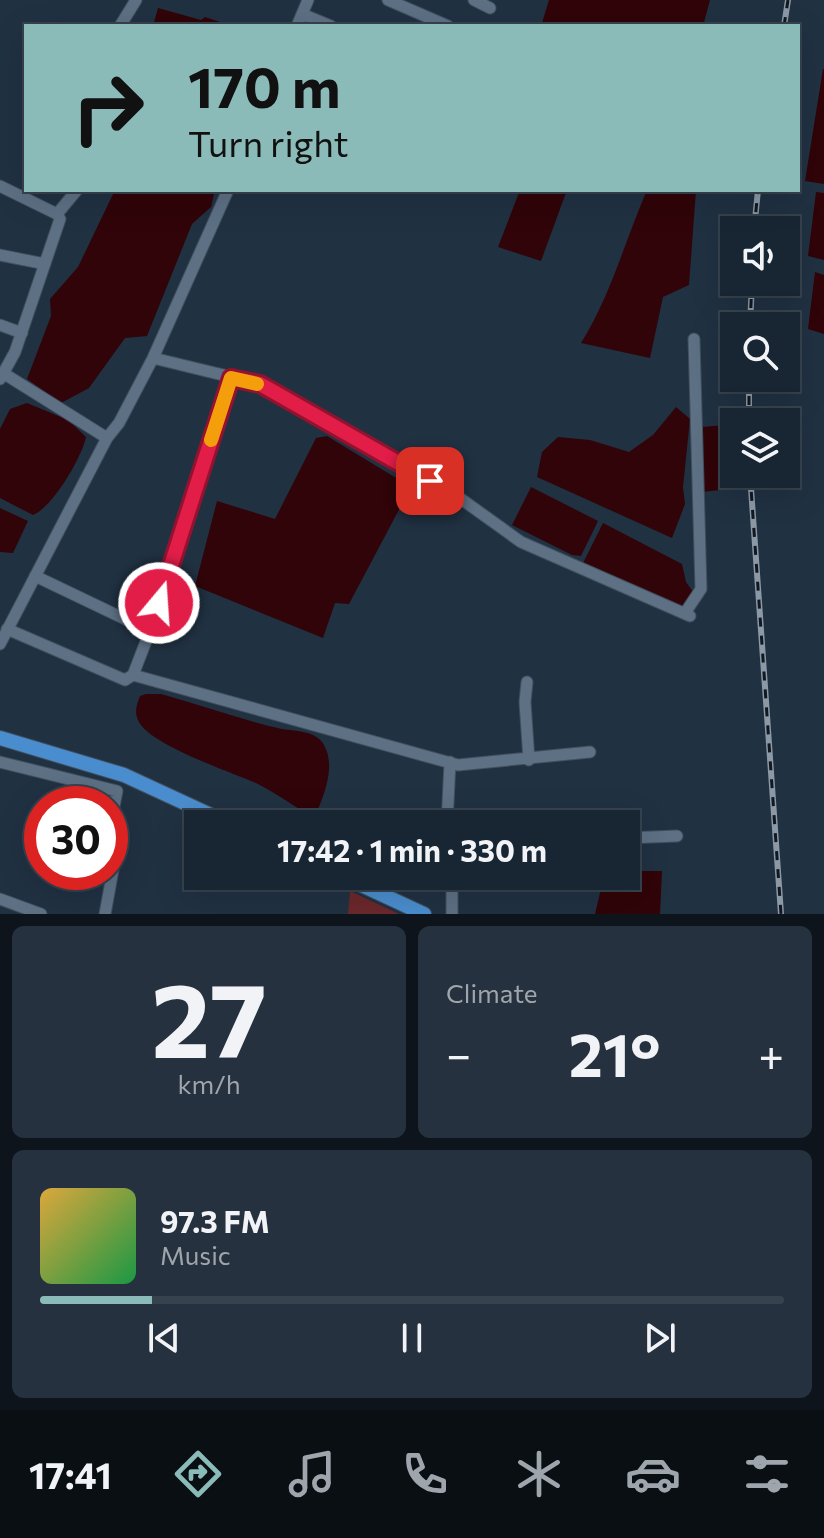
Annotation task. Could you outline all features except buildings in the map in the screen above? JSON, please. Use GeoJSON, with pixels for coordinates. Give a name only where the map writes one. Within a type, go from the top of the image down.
{"type":"FeatureCollection","features":[{"type":"Feature","properties":{"kind":"main road"},"geometry":{"type":"LineString","coordinates":[[0,738],[124,775],[200,810]]}},
{"type":"Feature","properties":{"kind":"main road"},"geometry":{"type":"LineString","coordinates":[[372,890],[424,914]]}},
{"type":"Feature","properties":{"kind":"street"},"geometry":{"type":"LineString","coordinates":[[121,24],[136,0]]}},
{"type":"Feature","properties":{"kind":"street"},"geometry":{"type":"LineString","coordinates":[[308,0],[299,20],[320,24]]}},
{"type":"Feature","properties":{"kind":"street"},"geometry":{"type":"LineString","coordinates":[[388,0],[443,24]]}},
{"type":"Feature","properties":{"kind":"street"},"geometry":{"type":"LineString","coordinates":[[474,0],[490,8]]}},
{"type":"Feature","properties":{"kind":"street"},"geometry":{"type":"LineString","coordinates":[[0,186],[57,214],[60,219],[22,333],[2,376],[107,438]]}},
{"type":"Feature","properties":{"kind":"street"},"geometry":{"type":"LineString","coordinates":[[57,214],[75,192]]}},
{"type":"Feature","properties":{"kind":"street"},"geometry":{"type":"LineString","coordinates":[[0,644],[107,438],[119,423],[153,358],[227,192]]}},
{"type":"Feature","properties":{"kind":"street"},"geometry":{"type":"LineString","coordinates":[[0,255],[45,264]]}},
{"type":"Feature","properties":{"kind":"street"},"geometry":{"type":"LineString","coordinates":[[0,325],[22,333]]}},
{"type":"Feature","properties":{"kind":"street"},"geometry":{"type":"LineString","coordinates":[[153,358],[260,384],[457,496],[521,542],[688,614],[701,589],[694,339]]}},
{"type":"Feature","properties":{"kind":"street"},"geometry":{"type":"LineString","coordinates":[[7,629],[125,680],[133,675],[231,378]]}},
{"type":"Feature","properties":{"kind":"street"},"geometry":{"type":"LineString","coordinates":[[35,576],[150,631]]}},
{"type":"Feature","properties":{"kind":"street"},"geometry":{"type":"LineString","coordinates":[[133,675],[458,765],[590,752]]}},
{"type":"Feature","properties":{"kind":"street"},"geometry":{"type":"LineString","coordinates":[[527,682],[525,702],[529,760]]}},
{"type":"Feature","properties":{"kind":"street"},"geometry":{"type":"LineString","coordinates":[[0,762],[97,786]]}},
{"type":"Feature","properties":{"kind":"street"},"geometry":{"type":"LineString","coordinates":[[448,810],[450,762]]}},
{"type":"Feature","properties":{"kind":"street"},"geometry":{"type":"LineString","coordinates":[[640,837],[677,836]]}},
{"type":"Feature","properties":{"kind":"street"},"geometry":{"type":"LineString","coordinates":[[105,914],[109,890]]}},
{"type":"Feature","properties":{"kind":"street"},"geometry":{"type":"LineString","coordinates":[[452,890],[452,914]]}},
{"type":"Feature","properties":{"kind":"street"},"geometry":{"type":"LineString","coordinates":[[0,899],[41,914]]}},
{"type":"Feature","properties":{"kind":"shaded area"},"geometry":{"type":"Polygon","coordinates":[[[549,0],[710,0],[704,24],[542,24],[549,0]]]}},
{"type":"Feature","properties":{"kind":"shaded area"},"geometry":{"type":"Polygon","coordinates":[[[158,8],[226,24],[154,24],[158,8]]]}},
{"type":"Feature","properties":{"kind":"shaded area"},"geometry":{"type":"Polygon","coordinates":[[[824,69],[824,184],[805,181],[824,69]]]}},
{"type":"Feature","properties":{"kind":"shaded area"},"geometry":{"type":"Polygon","coordinates":[[[114,192],[214,194],[211,207],[192,224],[147,336],[125,338],[89,388],[61,403],[27,379],[51,316],[50,299],[78,267],[114,192]]]}},
{"type":"Feature","properties":{"kind":"shaded area"},"geometry":{"type":"Polygon","coordinates":[[[519,192],[566,192],[541,261],[498,247],[519,192]]]}},
{"type":"Feature","properties":{"kind":"shaded area"},"geometry":{"type":"Polygon","coordinates":[[[646,192],[696,192],[689,285],[663,297],[650,358],[581,343],[609,288],[646,192]]]}},
{"type":"Feature","properties":{"kind":"shaded area"},"geometry":{"type":"Polygon","coordinates":[[[816,192],[824,193],[824,260],[808,256],[816,192]]]}},
{"type":"Feature","properties":{"kind":"shaded area"},"geometry":{"type":"Polygon","coordinates":[[[815,272],[824,275],[824,334],[808,329],[815,272]]]}},
{"type":"Feature","properties":{"kind":"shaded area"},"geometry":{"type":"Polygon","coordinates":[[[27,403],[68,420],[86,437],[66,480],[49,502],[33,515],[0,498],[0,429],[10,409],[27,403]]]}},
{"type":"Feature","properties":{"kind":"shaded area"},"geometry":{"type":"Polygon","coordinates":[[[676,407],[690,419],[683,487],[685,504],[672,538],[537,477],[542,452],[558,437],[590,440],[629,452],[653,435],[676,407]]]}},
{"type":"Feature","properties":{"kind":"shaded area"},"geometry":{"type":"Polygon","coordinates":[[[720,425],[720,488],[729,489],[702,492],[694,449],[702,427],[720,425]]]}},
{"type":"Feature","properties":{"kind":"shaded area"},"geometry":{"type":"Polygon","coordinates":[[[327,436],[411,487],[349,604],[335,603],[323,638],[195,586],[217,501],[275,519],[316,438],[327,436]]]}},
{"type":"Feature","properties":{"kind":"shaded area"},"geometry":{"type":"Polygon","coordinates":[[[531,487],[598,521],[581,556],[572,555],[512,525],[531,487]]]}},
{"type":"Feature","properties":{"kind":"shaded area"},"geometry":{"type":"Polygon","coordinates":[[[0,508],[28,521],[13,553],[0,552],[0,508]]]}},
{"type":"Feature","properties":{"kind":"shaded area"},"geometry":{"type":"Polygon","coordinates":[[[603,523],[682,564],[686,582],[694,593],[683,607],[583,563],[603,523]]]}},
{"type":"Feature","properties":{"kind":"shaded area"},"geometry":{"type":"Polygon","coordinates":[[[161,694],[319,738],[329,759],[329,768],[318,810],[301,810],[256,783],[173,748],[157,738],[138,720],[136,708],[140,696],[161,694]]]}},
{"type":"Feature","properties":{"kind":"shaded area"},"geometry":{"type":"Polygon","coordinates":[[[640,871],[662,871],[660,914],[595,914],[601,890],[640,890],[640,871]]]}},
{"type":"Feature","properties":{"kind":"shaded area"},"geometry":{"type":"Polygon","coordinates":[[[350,891],[399,914],[348,914],[350,891]]]}},
{"type":"Feature","properties":{"kind":"railway"},"geometry":{"type":"LineString","coordinates":[[784,24],[788,0]]}},
{"type":"Feature","properties":{"kind":"railway"},"geometry":{"type":"LineString","coordinates":[[755,216],[758,192]]}},
{"type":"Feature","properties":{"kind":"railway"},"geometry":{"type":"LineString","coordinates":[[751,296],[751,312]]}},
{"type":"Feature","properties":{"kind":"railway"},"geometry":{"type":"LineString","coordinates":[[749,392],[749,408]]}},
{"type":"Feature","properties":{"kind":"railway"},"geometry":{"type":"LineString","coordinates":[[751,488],[781,914]]}},
{"type":"Feature","properties":{"kind":"slow traffic"},"geometry":{"type":"LineString","coordinates":[[211,440],[231,378],[257,384]]}},
{"type":"Feature","properties":{"kind":"route"},"geometry":{"type":"LineString","coordinates":[[159,603],[231,378],[260,384],[430,481]]}}]}
